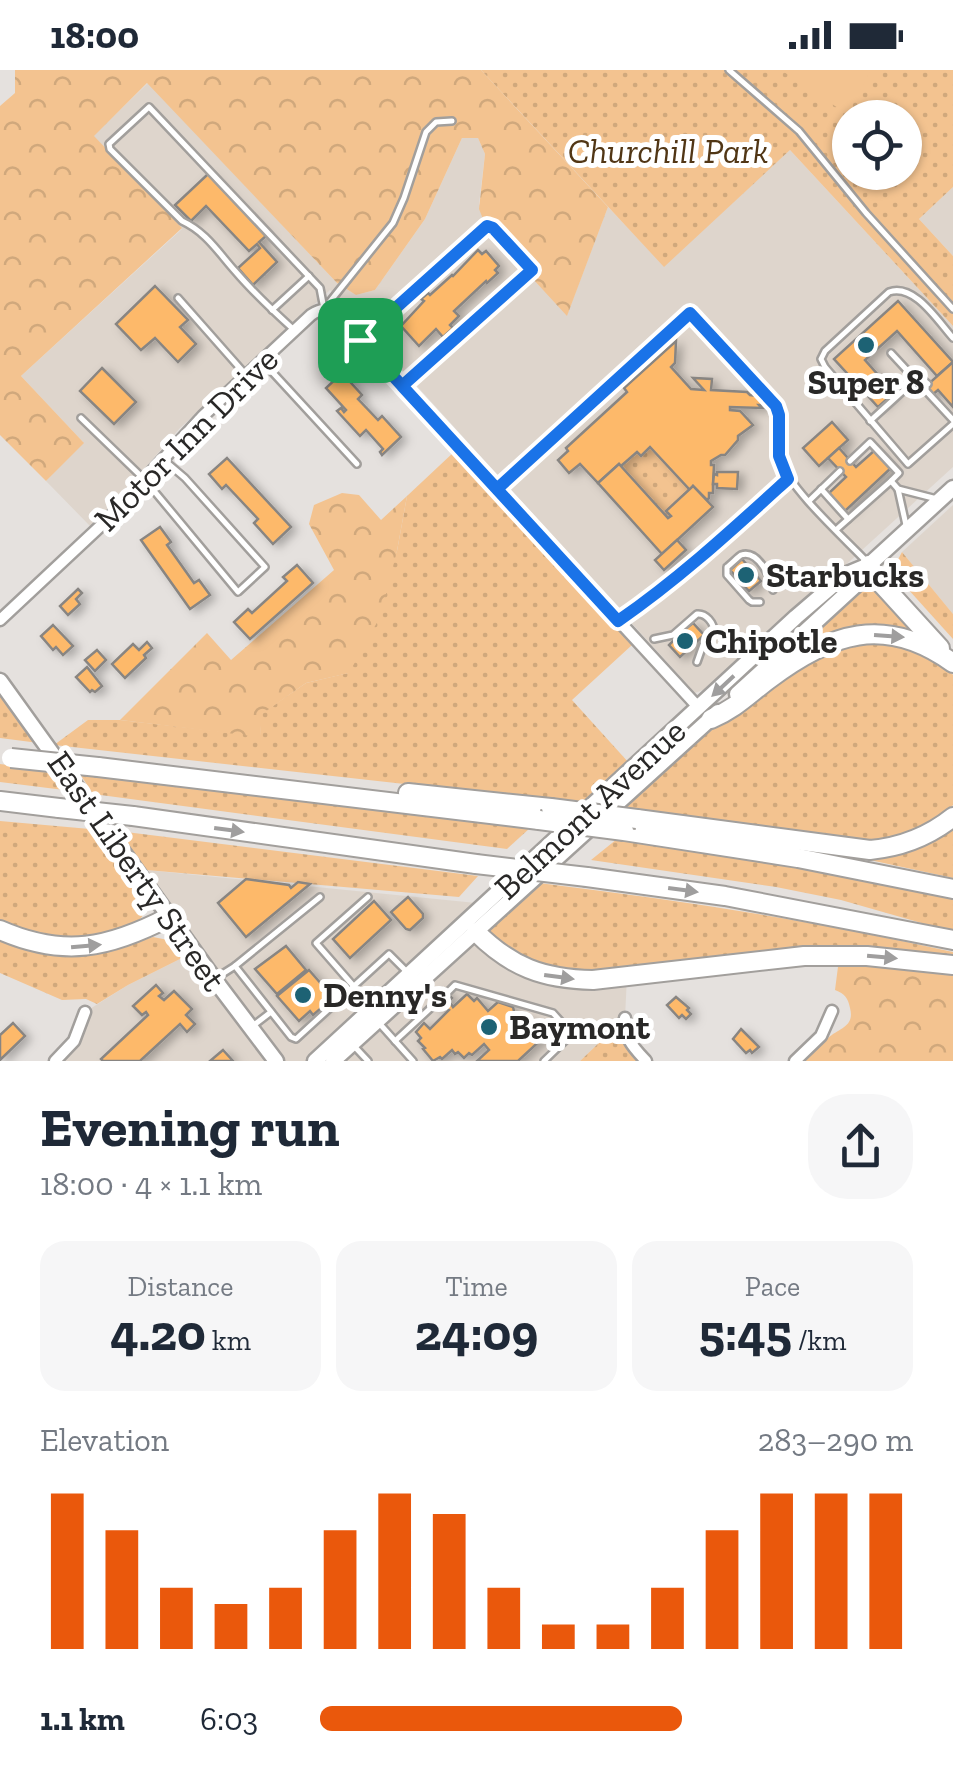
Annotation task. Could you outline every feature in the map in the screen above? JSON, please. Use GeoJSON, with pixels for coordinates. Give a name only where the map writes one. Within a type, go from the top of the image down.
{"type":"FeatureCollection","features":[{"type":"Feature","properties":{"kind":"highway"},"geometry":{"type":"LineString","coordinates":[[870,564],[885,573],[953,648]]}},
{"type":"Feature","properties":{"kind":"highway"},"geometry":{"type":"LineString","coordinates":[[870,564],[878,580],[953,663]]}},
{"type":"Feature","properties":{"kind":"highway"},"geometry":{"type":"LineString","coordinates":[[704,714],[732,710],[790,664],[819,648],[856,636],[909,638],[932,647],[953,663]]}},
{"type":"Feature","properties":{"kind":"highway"},"geometry":{"type":"LineString","coordinates":[[6,757],[870,850],[901,846],[936,830],[953,817]]}},
{"type":"Feature","properties":{"kind":"highway"},"geometry":{"type":"LineString","coordinates":[[0,801],[725,896],[953,940]]}},
{"type":"Feature","properties":{"kind":"highway"},"geometry":{"type":"LineString","coordinates":[[630,825],[953,889]]}},
{"type":"Feature","properties":{"kind":"highway"},"geometry":{"type":"LineString","coordinates":[[0,930],[59,948],[84,947],[130,936],[169,917]]}},
{"type":"Feature","properties":{"kind":"highway"},"geometry":{"type":"LineString","coordinates":[[471,927],[495,952],[519,965],[571,980],[804,956],[868,956],[953,965]]}},
{"type":"Feature","properties":{"kind":"main road","name":"Belmont Avenue"},"geometry":{"type":"LineString","coordinates":[[315,1061],[375,1014],[704,714],[858,583],[870,564],[948,497]]}},
{"type":"Feature","properties":{"kind":"main road","name":"East Liberty Street"},"geometry":{"type":"LineString","coordinates":[[0,680],[276,1061]]}},
{"type":"Feature","properties":{"kind":"main road","name":"Belmont Avenue"},"geometry":{"type":"LineString","coordinates":[[333,1061],[352,1044],[408,974],[471,927]]}},
{"type":"Feature","properties":{"kind":"street","name":"Motor Inn Drive"},"geometry":{"type":"LineString","coordinates":[[0,620],[109,518],[246,375],[310,315],[324,309]]}},
{"type":"Feature","properties":{"kind":"street"},"geometry":{"type":"LineString","coordinates":[[324,309],[340,318],[704,714]]}},
{"type":"Feature","properties":{"kind":"street"},"geometry":{"type":"LineString","coordinates":[[795,1061],[820,1036],[832,1011]]}},
{"type":"Feature","properties":{"kind":"street"},"geometry":{"type":"LineString","coordinates":[[55,1061],[74,1041],[85,1012]]}},
{"type":"Feature","properties":{"kind":"street"},"geometry":{"type":"LineString","coordinates":[[625,1018],[625,1032],[646,1061]]}},
{"type":"Feature","properties":{"kind":"lane"},"geometry":{"type":"LineString","coordinates":[[729,70],[799,131],[953,309]]}},
{"type":"Feature","properties":{"kind":"lane"},"geometry":{"type":"LineString","coordinates":[[294,330],[208,238],[182,221],[110,149],[109,144],[149,107],[320,288],[324,309]]}},
{"type":"Feature","properties":{"kind":"lane"},"geometry":{"type":"LineString","coordinates":[[324,309],[393,223],[426,132],[436,122],[452,122]]}},
{"type":"Feature","properties":{"kind":"lane"},"geometry":{"type":"LineString","coordinates":[[360,340],[487,226],[532,270],[402,386]]}},
{"type":"Feature","properties":{"kind":"lane"},"geometry":{"type":"LineString","coordinates":[[272,310],[309,276]]}},
{"type":"Feature","properties":{"kind":"lane"},"geometry":{"type":"LineString","coordinates":[[891,353],[953,422],[908,464],[821,359],[824,351],[889,292],[899,289],[911,292],[953,338]]}},
{"type":"Feature","properties":{"kind":"lane"},"geometry":{"type":"LineString","coordinates":[[178,298],[246,375]]}},
{"type":"Feature","properties":{"kind":"lane"},"geometry":{"type":"LineString","coordinates":[[497,489],[690,313],[776,406],[779,456],[788,479],[870,564]]}},
{"type":"Feature","properties":{"kind":"lane"},"geometry":{"type":"LineString","coordinates":[[262,361],[356,464]]}},
{"type":"Feature","properties":{"kind":"lane"},"geometry":{"type":"LineString","coordinates":[[870,421],[914,379],[928,384]]}},
{"type":"Feature","properties":{"kind":"lane"},"geometry":{"type":"LineString","coordinates":[[936,392],[939,406]]}},
{"type":"Feature","properties":{"kind":"lane"},"geometry":{"type":"LineString","coordinates":[[81,418],[144,480],[238,592],[265,568],[163,458]]}},
{"type":"Feature","properties":{"kind":"lane"},"geometry":{"type":"LineString","coordinates":[[837,530],[899,473],[870,442],[850,461]]}},
{"type":"Feature","properties":{"kind":"lane"},"geometry":{"type":"LineString","coordinates":[[859,452],[865,459]]}},
{"type":"Feature","properties":{"kind":"lane"},"geometry":{"type":"LineString","coordinates":[[809,500],[837,473],[840,482]]}},
{"type":"Feature","properties":{"kind":"lane"},"geometry":{"type":"LineString","coordinates":[[881,477],[898,489],[948,497]]}},
{"type":"Feature","properties":{"kind":"lane"},"geometry":{"type":"LineString","coordinates":[[618,621],[710,550],[788,479]]}},
{"type":"Feature","properties":{"kind":"lane"},"geometry":{"type":"LineString","coordinates":[[869,488],[875,495]]}},
{"type":"Feature","properties":{"kind":"lane"},"geometry":{"type":"LineString","coordinates":[[822,489],[848,519]]}},
{"type":"Feature","properties":{"kind":"lane"},"geometry":{"type":"LineString","coordinates":[[898,489],[907,530]]}},
{"type":"Feature","properties":{"kind":"lane"},"geometry":{"type":"LineString","coordinates":[[856,501],[861,507]]}},
{"type":"Feature","properties":{"kind":"lane"},"geometry":{"type":"LineString","coordinates":[[760,602],[748,600],[727,575],[728,567],[739,556],[753,557],[770,576],[773,590]]}},
{"type":"Feature","properties":{"kind":"lane"},"geometry":{"type":"LineString","coordinates":[[654,639],[673,635],[697,614],[704,615],[714,632],[703,645],[697,662]]}},
{"type":"Feature","properties":{"kind":"lane"},"geometry":{"type":"LineString","coordinates":[[214,979],[320,897]]}},
{"type":"Feature","properties":{"kind":"lane"},"geometry":{"type":"LineString","coordinates":[[368,897],[316,943],[413,1061]]}},
{"type":"Feature","properties":{"kind":"lane"},"geometry":{"type":"LineString","coordinates":[[235,966],[291,1037],[296,1038],[389,954],[408,974]]}},
{"type":"Feature","properties":{"kind":"lane"},"geometry":{"type":"LineString","coordinates":[[447,993],[456,985],[553,1013],[572,1034],[544,1061]]}},
{"type":"Feature","properties":{"kind":"lane"},"geometry":{"type":"LineString","coordinates":[[395,1041],[435,1004]]}},
{"type":"Feature","properties":{"kind":"lane"},"geometry":{"type":"LineString","coordinates":[[250,1028],[271,1012]]}},
{"type":"Feature","properties":{"kind":"lane"},"geometry":{"type":"LineString","coordinates":[[352,1044],[368,1061]]}},
{"type":"Feature","properties":{"kind":"shaded area"},"geometry":{"type":"Polygon","coordinates":[[[148,83],[337,283],[356,295],[375,290],[425,219],[462,138],[478,138],[485,154],[479,204],[567,315],[608,207],[664,266],[790,150],[953,326],[953,467],[713,686],[695,693],[330,290],[180,428],[90,526],[46,481],[83,442],[21,376],[182,229],[93,136],[148,83]]]}},
{"type":"Feature","properties":{"kind":"shaded area"},"geometry":{"type":"Polygon","coordinates":[[[953,187],[953,256],[919,219],[953,187]]]}},
{"type":"Feature","properties":{"kind":"shaded area"},"geometry":{"type":"Polygon","coordinates":[[[953,505],[953,614],[902,552],[953,505]]]}},
{"type":"Feature","properties":{"kind":"shaded area"},"geometry":{"type":"Polygon","coordinates":[[[136,869],[486,904],[467,921],[495,951],[627,976],[625,1018],[580,1061],[55,1061],[69,1048],[85,1012],[194,952],[136,869]]]}},
{"type":"Feature","properties":{"kind":"green space"},"geometry":{"type":"Polygon","coordinates":[[[15,70],[481,70],[608,207],[567,316],[487,229],[479,209],[485,154],[478,138],[462,138],[425,219],[375,290],[356,295],[337,283],[147,83],[94,136],[182,228],[21,376],[84,443],[46,481],[0,435],[0,106],[15,93],[15,70]]]}},
{"type":"Feature","properties":{"kind":"green space","name":"Churchill Park"},"geometry":{"type":"Polygon","coordinates":[[[481,70],[953,70],[953,187],[919,219],[953,256],[953,326],[790,150],[664,267],[481,70]]]}},
{"type":"Feature","properties":{"kind":"green space"},"geometry":{"type":"Polygon","coordinates":[[[781,70],[871,70],[855,100],[832,100],[832,104],[781,70]]]}},
{"type":"Feature","properties":{"kind":"green space"},"geometry":{"type":"Polygon","coordinates":[[[650,447],[690,490],[668,518],[621,466],[650,447]]]}},
{"type":"Feature","properties":{"kind":"green space"},"geometry":{"type":"Polygon","coordinates":[[[455,451],[632,645],[572,700],[629,763],[584,804],[54,745],[88,720],[260,736],[261,714],[306,683],[348,673],[397,551],[407,496],[455,451]]]}},
{"type":"Feature","properties":{"kind":"green space"},"geometry":{"type":"Polygon","coordinates":[[[342,493],[359,495],[381,520],[407,496],[380,617],[349,673],[306,683],[262,714],[260,737],[120,720],[207,633],[231,660],[334,570],[309,524],[314,505],[342,493]]]}},
{"type":"Feature","properties":{"kind":"green space"},"geometry":{"type":"Polygon","coordinates":[[[902,552],[953,614],[953,639],[898,578],[895,565],[902,552]]]}},
{"type":"Feature","properties":{"kind":"green space"},"geometry":{"type":"Polygon","coordinates":[[[867,584],[925,639],[832,635],[802,646],[867,584]]]}},
{"type":"Feature","properties":{"kind":"green space"},"geometry":{"type":"Polygon","coordinates":[[[868,640],[925,653],[953,675],[953,805],[943,816],[918,832],[875,841],[814,838],[622,808],[676,757],[745,705],[823,652],[868,640]]]}},
{"type":"Feature","properties":{"kind":"green space"},"geometry":{"type":"Polygon","coordinates":[[[0,690],[39,743],[0,738],[0,690]]]}},
{"type":"Feature","properties":{"kind":"green space"},"geometry":{"type":"Polygon","coordinates":[[[0,764],[60,772],[72,791],[0,782],[0,764]]]}},
{"type":"Feature","properties":{"kind":"green space"},"geometry":{"type":"Polygon","coordinates":[[[80,774],[530,828],[507,849],[93,794],[80,774]]]}},
{"type":"Feature","properties":{"kind":"green space"},"geometry":{"type":"Polygon","coordinates":[[[0,821],[101,830],[113,857],[147,905],[143,915],[123,930],[79,938],[41,934],[0,920],[0,821]]]}},
{"type":"Feature","properties":{"kind":"green space"},"geometry":{"type":"Polygon","coordinates":[[[953,822],[953,878],[856,857],[857,853],[953,822]]]}},
{"type":"Feature","properties":{"kind":"green space"},"geometry":{"type":"Polygon","coordinates":[[[118,831],[478,876],[459,897],[146,870],[118,831]]]}},
{"type":"Feature","properties":{"kind":"green space"},"geometry":{"type":"Polygon","coordinates":[[[617,839],[744,857],[953,895],[953,932],[841,900],[776,887],[591,860],[617,839]]]}},
{"type":"Feature","properties":{"kind":"green space"},"geometry":{"type":"Polygon","coordinates":[[[539,883],[695,904],[850,931],[953,952],[953,960],[913,953],[598,972],[555,971],[512,953],[491,936],[490,928],[539,883]]]}},
{"type":"Feature","properties":{"kind":"green space"},"geometry":{"type":"Polygon","coordinates":[[[153,937],[168,940],[186,956],[97,1004],[86,999],[62,1000],[0,973],[0,938],[40,952],[76,956],[113,950],[153,937]]]}},
{"type":"Feature","properties":{"kind":"green space"},"geometry":{"type":"Polygon","coordinates":[[[839,959],[953,973],[953,1061],[803,1061],[850,1019],[847,999],[835,990],[839,959]]]}},
{"type":"Feature","properties":{"kind":"green space"},"geometry":{"type":"Polygon","coordinates":[[[625,1018],[625,1032],[646,1061],[580,1061],[625,1018]]]}},
{"type":"Feature","properties":{"kind":"building"},"geometry":{"type":"Polygon","coordinates":[[[208,174],[266,236],[259,242],[277,262],[253,285],[238,268],[260,248],[257,244],[249,251],[206,206],[191,221],[175,205],[208,174]]]}},
{"type":"Feature","properties":{"kind":"building"},"geometry":{"type":"Polygon","coordinates":[[[478,250],[482,254],[486,251],[499,266],[495,270],[498,273],[454,311],[459,316],[450,325],[453,328],[443,337],[436,329],[419,346],[401,326],[424,301],[421,299],[453,276],[478,250]]]}},
{"type":"Feature","properties":{"kind":"building"},"geometry":{"type":"Polygon","coordinates":[[[155,286],[188,320],[180,327],[196,344],[178,362],[155,338],[141,350],[116,324],[155,286]]]}},
{"type":"Feature","properties":{"kind":"building","name":"Super 8"},"geometry":{"type":"Polygon","coordinates":[[[898,301],[953,362],[937,376],[897,331],[865,360],[894,393],[878,407],[834,359],[898,301]]]}},
{"type":"Feature","properties":{"kind":"building"},"geometry":{"type":"Polygon","coordinates":[[[676,341],[675,363],[671,367],[691,389],[704,390],[693,378],[712,379],[711,390],[747,392],[766,405],[730,407],[740,411],[753,425],[738,436],[725,455],[711,461],[713,493],[709,493],[709,498],[693,486],[690,490],[650,447],[641,456],[637,452],[619,464],[598,483],[580,464],[569,473],[558,460],[568,451],[566,448],[676,341]]]}},
{"type":"Feature","properties":{"kind":"building"},"geometry":{"type":"Polygon","coordinates":[[[953,362],[953,407],[938,390],[932,395],[925,387],[953,362]]]}},
{"type":"Feature","properties":{"kind":"building"},"geometry":{"type":"Polygon","coordinates":[[[102,368],[136,402],[114,424],[80,391],[102,368]]]}},
{"type":"Feature","properties":{"kind":"building"},"geometry":{"type":"Polygon","coordinates":[[[342,373],[362,395],[358,399],[378,420],[382,416],[401,437],[382,455],[383,449],[366,430],[360,436],[337,411],[346,410],[326,388],[342,373]]]}},
{"type":"Feature","properties":{"kind":"building"},"geometry":{"type":"Polygon","coordinates":[[[832,422],[848,440],[819,466],[803,448],[832,422]]]}},
{"type":"Feature","properties":{"kind":"building"},"geometry":{"type":"Polygon","coordinates":[[[839,448],[856,467],[875,450],[891,468],[845,511],[829,493],[846,477],[828,458],[839,448]]]}},
{"type":"Feature","properties":{"kind":"building"},"geometry":{"type":"Polygon","coordinates":[[[227,458],[291,527],[273,544],[254,523],[258,519],[226,485],[222,489],[209,474],[227,458]]]}},
{"type":"Feature","properties":{"kind":"building"},"geometry":{"type":"Polygon","coordinates":[[[619,464],[668,518],[671,516],[666,511],[693,486],[713,507],[662,554],[598,483],[619,464]]]}},
{"type":"Feature","properties":{"kind":"building"},"geometry":{"type":"Polygon","coordinates":[[[717,472],[738,472],[737,489],[717,488],[713,484],[717,472]]]}},
{"type":"Feature","properties":{"kind":"building"},"geometry":{"type":"Polygon","coordinates":[[[160,527],[171,542],[167,545],[194,583],[199,580],[210,595],[190,609],[141,540],[160,527]]]}},
{"type":"Feature","properties":{"kind":"building"},"geometry":{"type":"Polygon","coordinates":[[[677,540],[686,550],[664,570],[655,560],[677,540]]]}},
{"type":"Feature","properties":{"kind":"building","name":"Starbucks"},"geometry":{"type":"Polygon","coordinates":[[[742,559],[761,581],[749,591],[743,589],[730,570],[742,559]]]}},
{"type":"Feature","properties":{"kind":"building"},"geometry":{"type":"Polygon","coordinates":[[[297,565],[313,583],[250,639],[234,622],[248,609],[252,613],[287,581],[283,577],[297,565]]]}},
{"type":"Feature","properties":{"kind":"building"},"geometry":{"type":"Polygon","coordinates":[[[78,589],[82,593],[76,599],[80,604],[68,615],[60,606],[78,589]]]}},
{"type":"Feature","properties":{"kind":"building","name":"Chipotle"},"geometry":{"type":"Polygon","coordinates":[[[693,623],[704,635],[680,657],[669,645],[693,623]]]}},
{"type":"Feature","properties":{"kind":"building"},"geometry":{"type":"Polygon","coordinates":[[[53,625],[73,646],[63,655],[41,636],[53,625]]]}},
{"type":"Feature","properties":{"kind":"building"},"geometry":{"type":"Polygon","coordinates":[[[147,642],[152,648],[144,655],[146,658],[125,678],[112,664],[133,644],[139,650],[147,642]]]}},
{"type":"Feature","properties":{"kind":"building"},"geometry":{"type":"Polygon","coordinates":[[[97,650],[106,660],[95,671],[85,660],[97,650]]]}},
{"type":"Feature","properties":{"kind":"building"},"geometry":{"type":"Polygon","coordinates":[[[87,667],[102,686],[95,692],[90,692],[76,677],[87,667]]]}},
{"type":"Feature","properties":{"kind":"building"},"geometry":{"type":"Polygon","coordinates":[[[246,879],[291,888],[298,882],[310,884],[246,937],[218,903],[246,879]]]}},
{"type":"Feature","properties":{"kind":"building"},"geometry":{"type":"Polygon","coordinates":[[[408,897],[423,914],[410,930],[391,912],[408,897]]]}},
{"type":"Feature","properties":{"kind":"building"},"geometry":{"type":"Polygon","coordinates":[[[374,901],[391,920],[350,958],[333,939],[374,901]]]}},
{"type":"Feature","properties":{"kind":"building"},"geometry":{"type":"Polygon","coordinates":[[[286,946],[306,970],[277,994],[255,969],[286,946]]]}},
{"type":"Feature","properties":{"kind":"building","name":"Denny's"},"geometry":{"type":"Polygon","coordinates":[[[309,970],[330,994],[323,1000],[326,1004],[299,1021],[277,996],[309,970]]]}},
{"type":"Feature","properties":{"kind":"building"},"geometry":{"type":"Polygon","coordinates":[[[156,985],[164,1000],[174,991],[192,1009],[186,1015],[195,1024],[187,1032],[180,1024],[140,1061],[103,1061],[148,1015],[142,1015],[133,1006],[156,985]]]}},
{"type":"Feature","properties":{"kind":"building"},"geometry":{"type":"Polygon","coordinates":[[[442,988],[452,998],[440,1009],[430,999],[442,988]]]}},
{"type":"Feature","properties":{"kind":"building","name":"Baymont"},"geometry":{"type":"Polygon","coordinates":[[[467,994],[474,1001],[477,998],[488,1011],[498,1002],[513,1007],[517,1024],[526,1016],[535,1026],[540,1021],[547,1029],[542,1033],[545,1036],[518,1061],[477,1061],[489,1050],[484,1044],[464,1058],[452,1050],[433,1061],[416,1032],[424,1023],[430,1029],[449,1010],[443,1006],[449,1001],[453,1007],[467,994]]]}},
{"type":"Feature","properties":{"kind":"building"},"geometry":{"type":"Polygon","coordinates":[[[676,997],[689,1008],[691,1014],[686,1019],[682,1015],[679,1018],[667,1005],[676,997]]]}},
{"type":"Feature","properties":{"kind":"building"},"geometry":{"type":"Polygon","coordinates":[[[13,1023],[25,1036],[0,1060],[0,1035],[13,1023]]]}},
{"type":"Feature","properties":{"kind":"building"},"geometry":{"type":"Polygon","coordinates":[[[741,1029],[759,1047],[752,1053],[746,1053],[733,1039],[741,1029]]]}},
{"type":"Feature","properties":{"kind":"building"},"geometry":{"type":"Polygon","coordinates":[[[223,1050],[233,1061],[210,1061],[223,1050]]]}},
{"type":"Feature","properties":{"kind":"place","name":"Super 8"},"geometry":{"type":"Point","coordinates":[866,345]}},
{"type":"Feature","properties":{"kind":"place","name":"Starbucks"},"geometry":{"type":"Point","coordinates":[746,575]}},
{"type":"Feature","properties":{"kind":"place","name":"Chipotle"},"geometry":{"type":"Point","coordinates":[685,641]}},
{"type":"Feature","properties":{"kind":"place","name":"Denny's"},"geometry":{"type":"Point","coordinates":[303,995]}},
{"type":"Feature","properties":{"kind":"place","name":"Baymont"},"geometry":{"type":"Point","coordinates":[489,1027]}},
{"type":"Feature","properties":{"kind":"route"},"geometry":{"type":"LineString","coordinates":[[360,340],[487,226],[532,270],[402,386],[497,489],[690,313],[776,406],[779,456],[788,479],[710,550],[618,621],[497,489],[360,340]]}}]}
